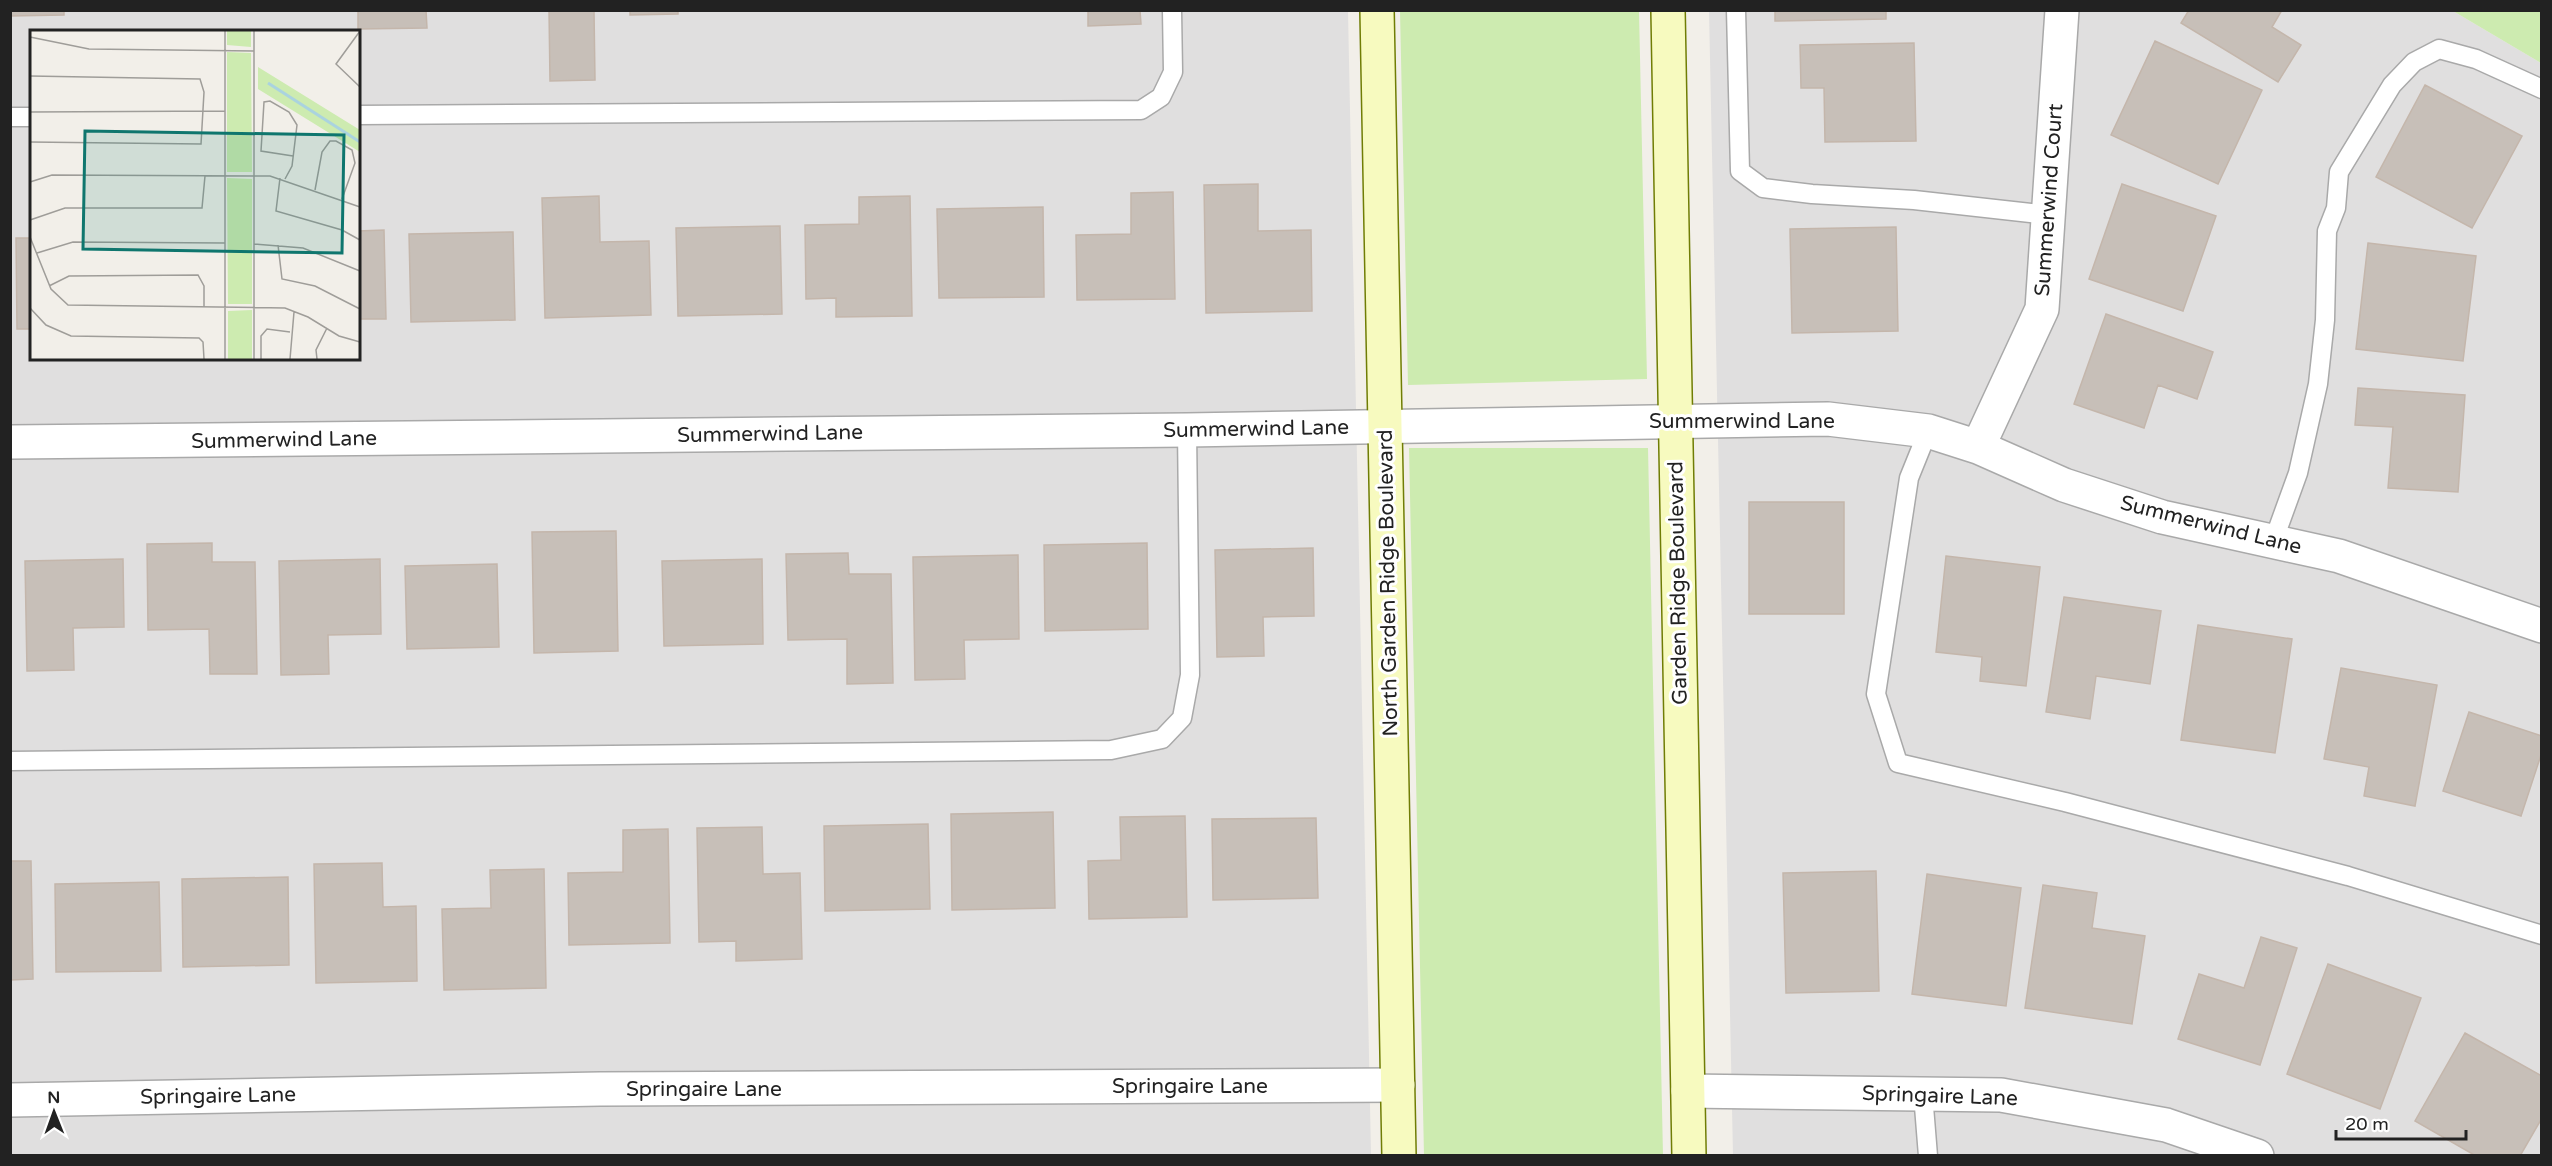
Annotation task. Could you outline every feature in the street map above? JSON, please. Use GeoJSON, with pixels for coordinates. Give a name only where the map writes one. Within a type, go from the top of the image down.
{"type":"FeatureCollection","features":[{"type":"Feature","properties":{"kind":"main road","name":"North Garden Ridge Boulevard"},"geometry":{"type":"LineString","coordinates":[[1377,10],[1399,1155]]}},
{"type":"Feature","properties":{"kind":"main road","name":"Garden Ridge Boulevard"},"geometry":{"type":"LineString","coordinates":[[1668,10],[1689,1155]]}},
{"type":"Feature","properties":{"kind":"street","name":"Summerwind Court"},"geometry":{"type":"LineString","coordinates":[[1978,447],[2042,309],[2062,10]]}},
{"type":"Feature","properties":{"kind":"street","name":"Summerwind Lane"},"geometry":{"type":"LineString","coordinates":[[10,442],[1186,430],[1828,419],[1928,431],[1978,447],[2064,485],[2162,517],[2338,556],[2541,625]]}},
{"type":"Feature","properties":{"kind":"street","name":"Springaire Lane"},"geometry":{"type":"LineString","coordinates":[[10,1100],[612,1089],[1398,1085]]}},
{"type":"Feature","properties":{"kind":"street","name":"Springaire Lane"},"geometry":{"type":"LineString","coordinates":[[1688,1090],[2001,1095],[2166,1125],[2257,1155]]}},
{"type":"Feature","properties":{"kind":"lane"},"geometry":{"type":"LineString","coordinates":[[360,115],[1141,110],[1161,97],[1173,72],[1172,10]]}},
{"type":"Feature","properties":{"kind":"lane"},"geometry":{"type":"LineString","coordinates":[[1736,10],[1740,171],[1763,188],[1812,194],[1914,200],[2049,215]]}},
{"type":"Feature","properties":{"kind":"lane"},"geometry":{"type":"LineString","coordinates":[[2273,542],[2298,472],[2318,384],[2325,320],[2327,231],[2336,208],[2339,172],[2392,85],[2414,62],[2439,49],[2476,59],[2541,89]]}},
{"type":"Feature","properties":{"kind":"lane"},"geometry":{"type":"LineString","coordinates":[[10,117],[30,117]]}},
{"type":"Feature","properties":{"kind":"lane"},"geometry":{"type":"LineString","coordinates":[[10,761],[1111,750],[1162,739],[1182,718],[1190,675],[1186,430]]}},
{"type":"Feature","properties":{"kind":"lane"},"geometry":{"type":"LineString","coordinates":[[1928,431],[1908,478],[1876,694],[1898,763],[2076,805],[2348,876],[2541,934]]}},
{"type":"Feature","properties":{"kind":"lane"},"geometry":{"type":"LineString","coordinates":[[1923,1094],[1928,1155]]}},
{"type":"Feature","properties":{"kind":"shaded area"},"geometry":{"type":"Polygon","coordinates":[[[10,11],[1348,11],[1371,1155],[11,1155],[10,11]]]}},
{"type":"Feature","properties":{"kind":"shaded area"},"geometry":{"type":"Polygon","coordinates":[[[1709,11],[2453,11],[2541,63],[2541,1155],[1733,1155],[1709,11]]]}},
{"type":"Feature","properties":{"kind":"green space"},"geometry":{"type":"Polygon","coordinates":[[[1400,11],[1639,11],[1647,379],[1408,385],[1400,11]]]}},
{"type":"Feature","properties":{"kind":"green space"},"geometry":{"type":"Polygon","coordinates":[[[2453,11],[2541,11],[2541,63],[2453,11]]]}},
{"type":"Feature","properties":{"kind":"green space"},"geometry":{"type":"Polygon","coordinates":[[[1409,448],[1648,448],[1663,1155],[1424,1155],[1409,448]]]}},
{"type":"Feature","properties":{"kind":"building"},"geometry":{"type":"Polygon","coordinates":[[[10,10],[64,10],[64,15],[10,16],[10,10]]]}},
{"type":"Feature","properties":{"kind":"building"},"geometry":{"type":"Polygon","coordinates":[[[358,10],[426,10],[427,28],[358,29],[358,10]]]}},
{"type":"Feature","properties":{"kind":"building"},"geometry":{"type":"Polygon","coordinates":[[[549,10],[594,10],[595,80],[550,81],[549,10]]]}},
{"type":"Feature","properties":{"kind":"building"},"geometry":{"type":"Polygon","coordinates":[[[630,10],[678,10],[678,14],[630,15],[630,10]]]}},
{"type":"Feature","properties":{"kind":"building"},"geometry":{"type":"Polygon","coordinates":[[[1088,10],[1140,10],[1141,24],[1088,26],[1088,10]]]}},
{"type":"Feature","properties":{"kind":"building"},"geometry":{"type":"Polygon","coordinates":[[[1775,10],[1886,10],[1886,19],[1775,21],[1775,10]]]}},
{"type":"Feature","properties":{"kind":"building"},"geometry":{"type":"Polygon","coordinates":[[[2189,10],[2282,10],[2272,27],[2301,45],[2278,82],[2181,23],[2189,10]]]}},
{"type":"Feature","properties":{"kind":"building"},"geometry":{"type":"Polygon","coordinates":[[[2155,41],[2262,90],[2218,184],[2111,135],[2155,41]]]}},
{"type":"Feature","properties":{"kind":"building"},"geometry":{"type":"Polygon","coordinates":[[[1914,43],[1916,141],[1825,142],[1824,88],[1801,88],[1800,45],[1914,43]]]}},
{"type":"Feature","properties":{"kind":"building"},"geometry":{"type":"Polygon","coordinates":[[[2425,85],[2522,136],[2472,228],[2376,177],[2425,85]]]}},
{"type":"Feature","properties":{"kind":"building"},"geometry":{"type":"Polygon","coordinates":[[[1258,184],[1258,231],[1311,230],[1312,311],[1206,313],[1204,185],[1258,184]]]}},
{"type":"Feature","properties":{"kind":"building"},"geometry":{"type":"Polygon","coordinates":[[[2122,184],[2216,216],[2183,311],[2089,279],[2122,184]]]}},
{"type":"Feature","properties":{"kind":"building"},"geometry":{"type":"Polygon","coordinates":[[[1173,192],[1175,299],[1077,300],[1076,235],[1131,234],[1131,193],[1173,192]]]}},
{"type":"Feature","properties":{"kind":"building"},"geometry":{"type":"Polygon","coordinates":[[[599,196],[600,242],[649,241],[651,315],[545,318],[542,198],[599,196]]]}},
{"type":"Feature","properties":{"kind":"building"},"geometry":{"type":"Polygon","coordinates":[[[910,196],[912,316],[836,317],[836,298],[806,299],[805,225],[859,224],[859,197],[910,196]]]}},
{"type":"Feature","properties":{"kind":"building"},"geometry":{"type":"Polygon","coordinates":[[[1043,207],[1044,297],[939,298],[937,209],[1043,207]]]}},
{"type":"Feature","properties":{"kind":"building"},"geometry":{"type":"Polygon","coordinates":[[[780,226],[782,314],[678,316],[676,228],[780,226]]]}},
{"type":"Feature","properties":{"kind":"building"},"geometry":{"type":"Polygon","coordinates":[[[1896,227],[1898,331],[1792,333],[1790,229],[1896,227]]]}},
{"type":"Feature","properties":{"kind":"building"},"geometry":{"type":"Polygon","coordinates":[[[384,230],[386,319],[360,319],[360,231],[384,230]]]}},
{"type":"Feature","properties":{"kind":"building"},"geometry":{"type":"Polygon","coordinates":[[[513,232],[515,320],[411,322],[409,234],[513,232]]]}},
{"type":"Feature","properties":{"kind":"building"},"geometry":{"type":"Polygon","coordinates":[[[16,238],[30,238],[30,329],[17,329],[16,238]]]}},
{"type":"Feature","properties":{"kind":"building"},"geometry":{"type":"Polygon","coordinates":[[[2368,243],[2476,256],[2463,361],[2356,349],[2368,243]]]}},
{"type":"Feature","properties":{"kind":"building"},"geometry":{"type":"Polygon","coordinates":[[[2106,314],[2213,352],[2197,399],[2158,385],[2144,428],[2074,404],[2106,314]]]}},
{"type":"Feature","properties":{"kind":"building"},"geometry":{"type":"Polygon","coordinates":[[[2358,388],[2465,395],[2458,492],[2388,488],[2393,427],[2355,425],[2358,388]]]}},
{"type":"Feature","properties":{"kind":"building"},"geometry":{"type":"Polygon","coordinates":[[[1749,502],[1844,502],[1844,614],[1749,614],[1749,502]]]}},
{"type":"Feature","properties":{"kind":"building"},"geometry":{"type":"Polygon","coordinates":[[[616,531],[618,651],[534,653],[532,532],[616,531]]]}},
{"type":"Feature","properties":{"kind":"building"},"geometry":{"type":"Polygon","coordinates":[[[212,543],[212,562],[255,562],[257,674],[210,674],[209,629],[148,630],[147,544],[212,543]]]}},
{"type":"Feature","properties":{"kind":"building"},"geometry":{"type":"Polygon","coordinates":[[[1147,543],[1148,629],[1045,631],[1044,545],[1147,543]]]}},
{"type":"Feature","properties":{"kind":"building"},"geometry":{"type":"Polygon","coordinates":[[[1313,548],[1314,616],[1263,617],[1264,656],[1217,657],[1215,550],[1313,548]]]}},
{"type":"Feature","properties":{"kind":"building"},"geometry":{"type":"Polygon","coordinates":[[[848,553],[849,574],[891,574],[893,683],[847,684],[847,639],[788,640],[786,554],[848,553]]]}},
{"type":"Feature","properties":{"kind":"building"},"geometry":{"type":"Polygon","coordinates":[[[1018,555],[1019,639],[964,640],[965,679],[915,680],[913,557],[1018,555]]]}},
{"type":"Feature","properties":{"kind":"building"},"geometry":{"type":"Polygon","coordinates":[[[1946,556],[2040,567],[2026,686],[1980,681],[1982,657],[1936,652],[1946,556]]]}},
{"type":"Feature","properties":{"kind":"building"},"geometry":{"type":"Polygon","coordinates":[[[123,559],[124,627],[73,628],[74,670],[27,671],[25,561],[123,559]]]}},
{"type":"Feature","properties":{"kind":"building"},"geometry":{"type":"Polygon","coordinates":[[[380,559],[381,634],[328,635],[329,674],[281,675],[279,561],[380,559]]]}},
{"type":"Feature","properties":{"kind":"building"},"geometry":{"type":"Polygon","coordinates":[[[762,559],[763,644],[664,646],[662,561],[762,559]]]}},
{"type":"Feature","properties":{"kind":"building"},"geometry":{"type":"Polygon","coordinates":[[[497,564],[499,647],[407,649],[405,566],[497,564]]]}},
{"type":"Feature","properties":{"kind":"building"},"geometry":{"type":"Polygon","coordinates":[[[2064,597],[2161,611],[2150,684],[2096,676],[2090,719],[2046,712],[2064,597]]]}},
{"type":"Feature","properties":{"kind":"building"},"geometry":{"type":"Polygon","coordinates":[[[2198,625],[2292,639],[2275,753],[2181,740],[2198,625]]]}},
{"type":"Feature","properties":{"kind":"building"},"geometry":{"type":"Polygon","coordinates":[[[2341,668],[2437,685],[2415,806],[2364,796],[2369,767],[2324,759],[2341,668]]]}},
{"type":"Feature","properties":{"kind":"building"},"geometry":{"type":"Polygon","coordinates":[[[2469,712],[2542,736],[2542,752],[2521,816],[2443,791],[2469,712]]]}},
{"type":"Feature","properties":{"kind":"building"},"geometry":{"type":"Polygon","coordinates":[[[1053,812],[1055,908],[952,910],[951,814],[1053,812]]]}},
{"type":"Feature","properties":{"kind":"building"},"geometry":{"type":"Polygon","coordinates":[[[1185,816],[1187,917],[1089,919],[1088,861],[1121,860],[1120,817],[1185,816]]]}},
{"type":"Feature","properties":{"kind":"building"},"geometry":{"type":"Polygon","coordinates":[[[1316,818],[1318,898],[1213,900],[1212,819],[1316,818]]]}},
{"type":"Feature","properties":{"kind":"building"},"geometry":{"type":"Polygon","coordinates":[[[928,824],[930,909],[825,911],[824,826],[928,824]]]}},
{"type":"Feature","properties":{"kind":"building"},"geometry":{"type":"Polygon","coordinates":[[[762,827],[763,874],[800,873],[802,959],[736,961],[736,941],[699,942],[697,828],[762,827]]]}},
{"type":"Feature","properties":{"kind":"building"},"geometry":{"type":"Polygon","coordinates":[[[668,829],[670,943],[569,945],[568,873],[623,872],[623,830],[668,829]]]}},
{"type":"Feature","properties":{"kind":"building"},"geometry":{"type":"Polygon","coordinates":[[[10,861],[31,861],[33,979],[10,980],[10,861]]]}},
{"type":"Feature","properties":{"kind":"building"},"geometry":{"type":"Polygon","coordinates":[[[382,863],[383,907],[416,906],[417,981],[316,983],[314,864],[382,863]]]}},
{"type":"Feature","properties":{"kind":"building"},"geometry":{"type":"Polygon","coordinates":[[[544,869],[546,988],[444,990],[442,909],[491,908],[490,870],[544,869]]]}},
{"type":"Feature","properties":{"kind":"building"},"geometry":{"type":"Polygon","coordinates":[[[1876,871],[1879,991],[1786,993],[1783,873],[1876,871]]]}},
{"type":"Feature","properties":{"kind":"building"},"geometry":{"type":"Polygon","coordinates":[[[1927,874],[2021,888],[2006,1006],[1912,994],[1927,874]]]}},
{"type":"Feature","properties":{"kind":"building"},"geometry":{"type":"Polygon","coordinates":[[[288,877],[289,965],[183,967],[182,879],[288,877]]]}},
{"type":"Feature","properties":{"kind":"building"},"geometry":{"type":"Polygon","coordinates":[[[159,882],[161,971],[56,972],[55,884],[159,882]]]}},
{"type":"Feature","properties":{"kind":"building"},"geometry":{"type":"Polygon","coordinates":[[[2043,885],[2097,893],[2092,928],[2145,936],[2132,1024],[2025,1008],[2043,885]]]}},
{"type":"Feature","properties":{"kind":"building"},"geometry":{"type":"Polygon","coordinates":[[[2261,937],[2297,948],[2260,1065],[2178,1039],[2199,974],[2244,988],[2261,937]]]}},
{"type":"Feature","properties":{"kind":"building"},"geometry":{"type":"Polygon","coordinates":[[[2328,964],[2421,998],[2380,1109],[2287,1074],[2328,964]]]}},
{"type":"Feature","properties":{"kind":"building"},"geometry":{"type":"Polygon","coordinates":[[[2465,1033],[2542,1076],[2542,1118],[2520,1156],[2476,1156],[2415,1121],[2465,1033]]]}}]}
